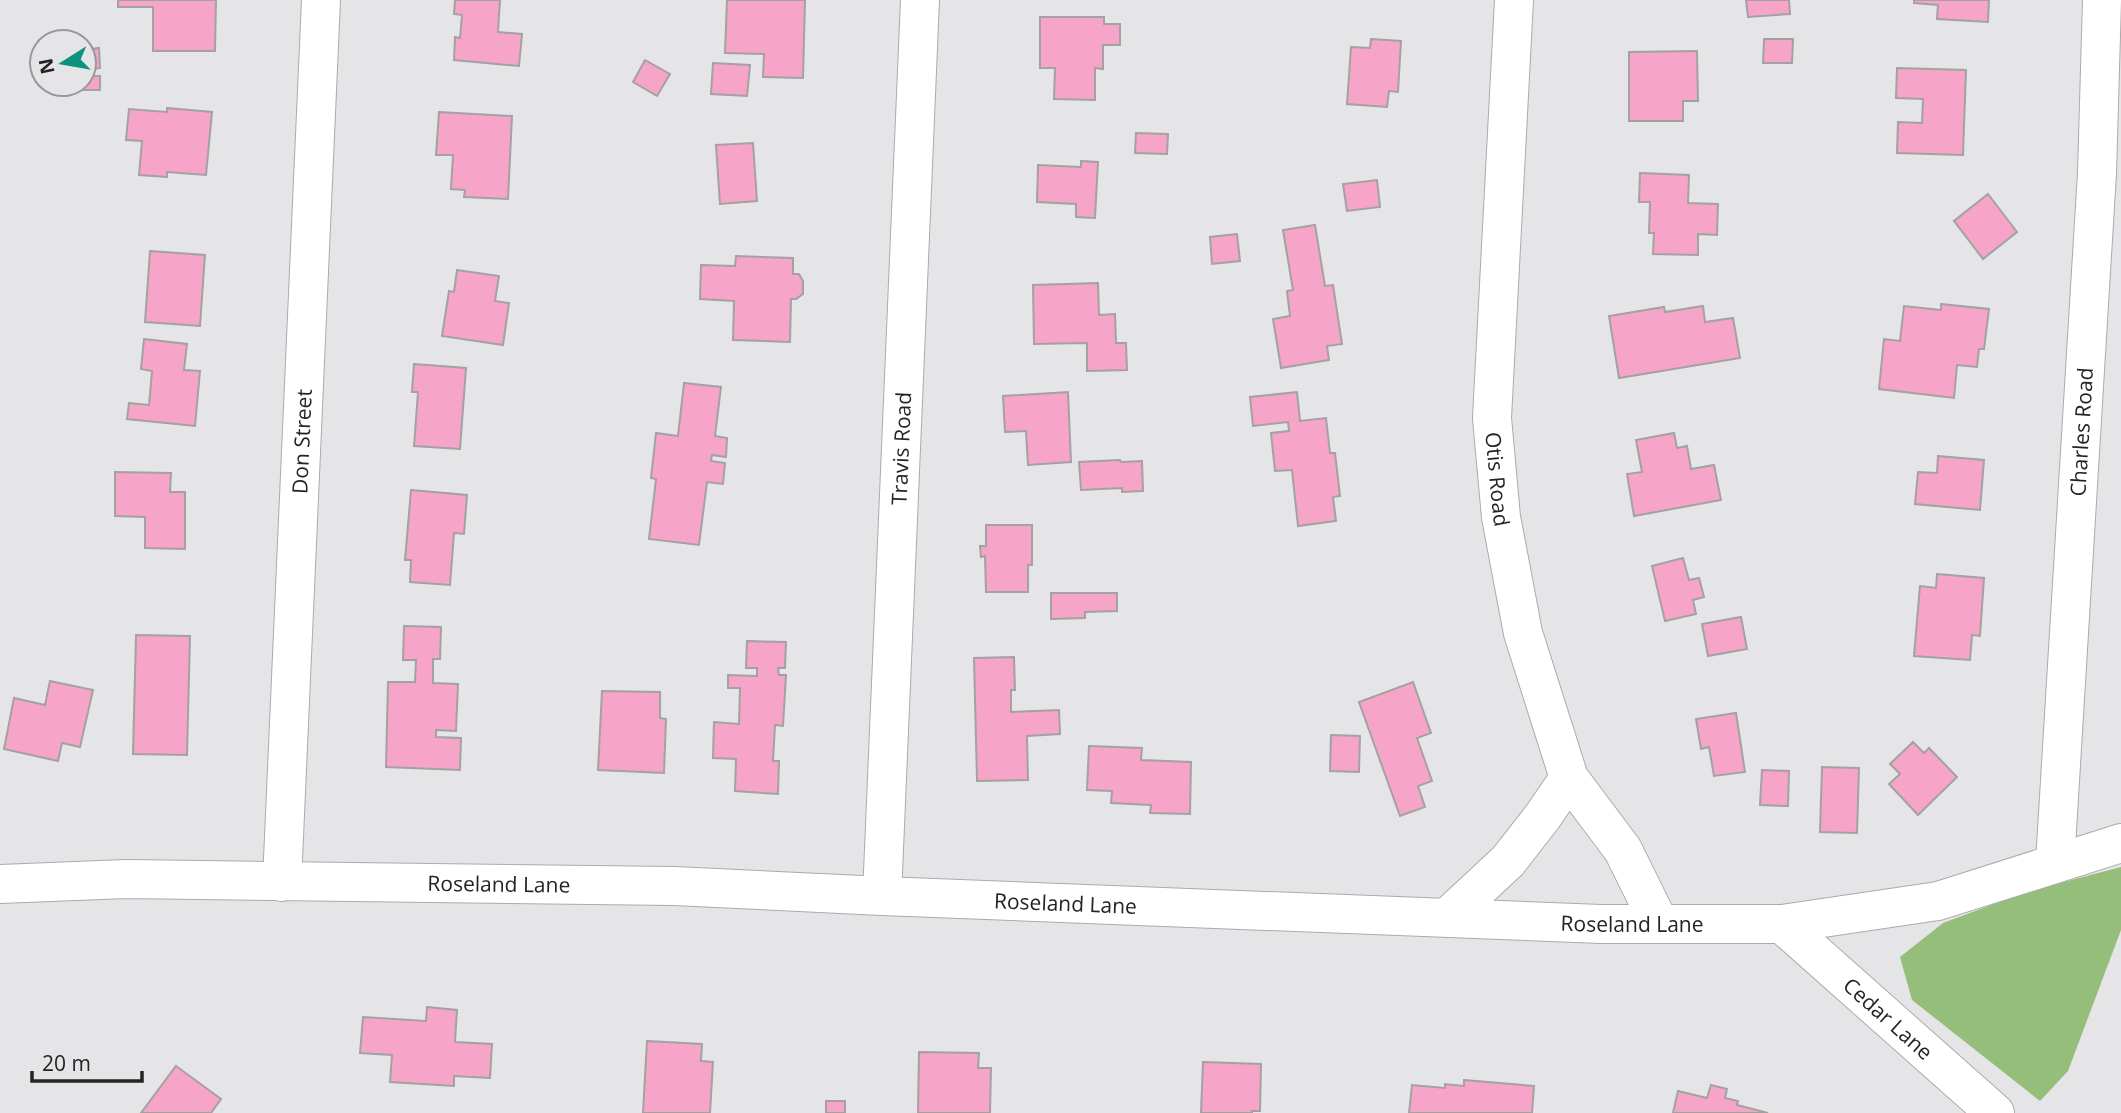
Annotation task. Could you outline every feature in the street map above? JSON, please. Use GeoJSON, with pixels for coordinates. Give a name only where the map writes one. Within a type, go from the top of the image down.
{"type":"FeatureCollection","features":[{"type":"Feature","properties":{"kind":"street","name":"Don Street"},"geometry":{"type":"LineString","coordinates":[[282,882],[321,0]]}},
{"type":"Feature","properties":{"kind":"street","name":"Travis Road"},"geometry":{"type":"LineString","coordinates":[[882,896],[920,0]]}},
{"type":"Feature","properties":{"kind":"street","name":"Otis Road"},"geometry":{"type":"LineString","coordinates":[[1514,0],[1492,418],[1502,517],[1524,633],[1569,778],[1623,850],[1659,923]]}},
{"type":"Feature","properties":{"kind":"street","name":"Charles Road"},"geometry":{"type":"LineString","coordinates":[[2055,863],[2097,173],[2102,0]]}},
{"type":"Feature","properties":{"kind":"street"},"geometry":{"type":"LineString","coordinates":[[1450,916],[1508,861],[1569,778]]}},
{"type":"Feature","properties":{"kind":"street","name":"Roseland Lane"},"geometry":{"type":"LineString","coordinates":[[0,884],[126,879],[674,886],[1601,924],[1782,924],[1938,901],[2121,843]]}},
{"type":"Feature","properties":{"kind":"street","name":"Cedar Lane"},"geometry":{"type":"LineString","coordinates":[[1782,924],[1995,1113]]}},
{"type":"Feature","properties":{"kind":"green space"},"geometry":{"type":"Polygon","coordinates":[[[2121,867],[2121,930],[2068,1071],[2040,1101],[1912,1000],[1900,957],[1943,923],[2029,891],[2121,867]]]}},
{"type":"Feature","properties":{"kind":"building"},"geometry":{"type":"Polygon","coordinates":[[[118,0],[216,0],[215,51],[153,51],[153,7],[118,7],[118,0]]]}},
{"type":"Feature","properties":{"kind":"building"},"geometry":{"type":"Polygon","coordinates":[[[455,0],[500,0],[498,32],[522,34],[519,66],[454,60],[455,37],[460,38],[462,15],[454,14],[455,0]]]}},
{"type":"Feature","properties":{"kind":"building"},"geometry":{"type":"Polygon","coordinates":[[[727,0],[805,0],[803,78],[763,77],[764,54],[725,53],[727,0]]]}},
{"type":"Feature","properties":{"kind":"building"},"geometry":{"type":"Polygon","coordinates":[[[1746,0],[1789,0],[1790,14],[1748,17],[1746,0]]]}},
{"type":"Feature","properties":{"kind":"building"},"geometry":{"type":"Polygon","coordinates":[[[1914,0],[1989,0],[1988,22],[1937,19],[1938,5],[1914,3],[1914,0]]]}},
{"type":"Feature","properties":{"kind":"building"},"geometry":{"type":"Polygon","coordinates":[[[1040,17],[1104,17],[1104,24],[1120,24],[1120,45],[1103,45],[1103,69],[1095,68],[1095,100],[1054,99],[1055,68],[1040,68],[1040,17]]]}},
{"type":"Feature","properties":{"kind":"building"},"geometry":{"type":"Polygon","coordinates":[[[1371,39],[1401,41],[1398,92],[1389,91],[1387,107],[1347,104],[1351,47],[1370,48],[1371,39]]]}},
{"type":"Feature","properties":{"kind":"building"},"geometry":{"type":"Polygon","coordinates":[[[1764,39],[1793,39],[1792,63],[1763,63],[1764,39]]]}},
{"type":"Feature","properties":{"kind":"building"},"geometry":{"type":"Polygon","coordinates":[[[1697,51],[1698,101],[1683,101],[1683,121],[1629,121],[1629,52],[1697,51]]]}},
{"type":"Feature","properties":{"kind":"building"},"geometry":{"type":"Polygon","coordinates":[[[645,60],[670,74],[657,96],[633,82],[645,60]]]}},
{"type":"Feature","properties":{"kind":"building"},"geometry":{"type":"Polygon","coordinates":[[[713,63],[750,65],[747,96],[711,94],[713,63]]]}},
{"type":"Feature","properties":{"kind":"building"},"geometry":{"type":"Polygon","coordinates":[[[1897,68],[1966,70],[1963,155],[1897,153],[1898,122],[1922,123],[1923,99],[1896,98],[1897,68]]]}},
{"type":"Feature","properties":{"kind":"building"},"geometry":{"type":"Polygon","coordinates":[[[167,108],[212,112],[206,175],[167,172],[167,177],[139,175],[142,141],[126,140],[129,109],[167,112],[167,108]]]}},
{"type":"Feature","properties":{"kind":"building"},"geometry":{"type":"Polygon","coordinates":[[[439,112],[512,116],[508,199],[464,197],[465,190],[451,189],[453,155],[436,155],[439,112]]]}},
{"type":"Feature","properties":{"kind":"building"},"geometry":{"type":"Polygon","coordinates":[[[1136,133],[1168,134],[1167,154],[1135,153],[1136,133]]]}},
{"type":"Feature","properties":{"kind":"building"},"geometry":{"type":"Polygon","coordinates":[[[753,143],[757,201],[720,204],[716,145],[753,143]]]}},
{"type":"Feature","properties":{"kind":"building"},"geometry":{"type":"Polygon","coordinates":[[[1081,161],[1098,162],[1095,218],[1076,217],[1076,204],[1037,202],[1038,165],[1081,167],[1081,161]]]}},
{"type":"Feature","properties":{"kind":"building"},"geometry":{"type":"Polygon","coordinates":[[[1640,173],[1689,175],[1688,203],[1718,204],[1717,235],[1698,234],[1698,255],[1653,254],[1654,233],[1649,233],[1650,202],[1639,202],[1640,173]]]}},
{"type":"Feature","properties":{"kind":"building"},"geometry":{"type":"Polygon","coordinates":[[[1377,180],[1380,207],[1347,211],[1343,184],[1377,180]]]}},
{"type":"Feature","properties":{"kind":"building"},"geometry":{"type":"Polygon","coordinates":[[[1988,194],[2017,232],[1983,259],[1954,221],[1988,194]]]}},
{"type":"Feature","properties":{"kind":"building"},"geometry":{"type":"Polygon","coordinates":[[[1315,225],[1325,286],[1333,285],[1342,344],[1327,346],[1329,360],[1281,368],[1273,319],[1290,316],[1287,291],[1293,290],[1283,230],[1315,225]]]}},
{"type":"Feature","properties":{"kind":"building"},"geometry":{"type":"Polygon","coordinates":[[[1237,234],[1240,261],[1212,264],[1210,237],[1237,234]]]}},
{"type":"Feature","properties":{"kind":"building"},"geometry":{"type":"Polygon","coordinates":[[[150,251],[205,255],[200,326],[145,322],[150,251]]]}},
{"type":"Feature","properties":{"kind":"building"},"geometry":{"type":"Polygon","coordinates":[[[736,256],[793,258],[793,274],[799,274],[803,281],[803,294],[791,299],[790,342],[733,340],[734,301],[700,299],[701,265],[735,266],[736,256]]]}},
{"type":"Feature","properties":{"kind":"building"},"geometry":{"type":"Polygon","coordinates":[[[457,270],[499,276],[495,301],[509,303],[503,345],[442,336],[449,291],[454,292],[457,270]]]}},
{"type":"Feature","properties":{"kind":"building"},"geometry":{"type":"Polygon","coordinates":[[[1098,283],[1099,315],[1115,314],[1116,343],[1126,343],[1127,370],[1087,371],[1087,343],[1034,344],[1033,285],[1098,283]]]}},
{"type":"Feature","properties":{"kind":"building"},"geometry":{"type":"Polygon","coordinates":[[[1941,304],[1989,309],[1984,349],[1979,349],[1977,367],[1957,365],[1954,398],[1879,389],[1884,339],[1900,341],[1904,306],[1941,310],[1941,304]]]}},
{"type":"Feature","properties":{"kind":"building"},"geometry":{"type":"Polygon","coordinates":[[[1703,306],[1705,322],[1733,318],[1740,358],[1619,378],[1609,316],[1664,307],[1665,312],[1703,306]]]}},
{"type":"Feature","properties":{"kind":"building"},"geometry":{"type":"Polygon","coordinates":[[[144,339],[187,344],[184,370],[200,371],[195,426],[127,419],[129,403],[149,405],[152,371],[141,369],[144,339]]]}},
{"type":"Feature","properties":{"kind":"building"},"geometry":{"type":"Polygon","coordinates":[[[414,364],[466,368],[460,449],[414,446],[418,392],[412,392],[414,364]]]}},
{"type":"Feature","properties":{"kind":"building"},"geometry":{"type":"Polygon","coordinates":[[[684,383],[721,387],[715,436],[727,438],[726,457],[712,455],[711,461],[725,463],[723,484],[707,482],[699,545],[649,539],[656,479],[651,478],[656,433],[678,436],[684,383]]]}},
{"type":"Feature","properties":{"kind":"building"},"geometry":{"type":"Polygon","coordinates":[[[1068,392],[1071,462],[1028,465],[1026,431],[1005,432],[1003,396],[1068,392]]]}},
{"type":"Feature","properties":{"kind":"building"},"geometry":{"type":"Polygon","coordinates":[[[1297,392],[1300,421],[1326,418],[1330,453],[1335,453],[1340,496],[1333,497],[1336,521],[1298,526],[1292,470],[1275,471],[1271,433],[1289,431],[1288,422],[1253,426],[1250,397],[1297,392]]]}},
{"type":"Feature","properties":{"kind":"building"},"geometry":{"type":"Polygon","coordinates":[[[1674,433],[1677,448],[1687,446],[1691,469],[1714,465],[1721,500],[1634,516],[1627,474],[1642,472],[1636,440],[1674,433]]]}},
{"type":"Feature","properties":{"kind":"building"},"geometry":{"type":"Polygon","coordinates":[[[1938,456],[1984,460],[1980,510],[1915,504],[1918,472],[1937,473],[1938,456]]]}},
{"type":"Feature","properties":{"kind":"building"},"geometry":{"type":"Polygon","coordinates":[[[1142,461],[1143,491],[1122,492],[1122,488],[1081,490],[1079,462],[1142,461]]]}},
{"type":"Feature","properties":{"kind":"building"},"geometry":{"type":"Polygon","coordinates":[[[115,472],[171,473],[170,492],[185,492],[185,549],[145,548],[145,517],[115,516],[115,472]]]}},
{"type":"Feature","properties":{"kind":"building"},"geometry":{"type":"Polygon","coordinates":[[[411,490],[467,495],[464,534],[454,533],[450,585],[410,582],[411,560],[405,560],[411,490]]]}},
{"type":"Feature","properties":{"kind":"building"},"geometry":{"type":"Polygon","coordinates":[[[986,525],[1032,525],[1032,565],[1028,565],[1028,592],[986,592],[985,556],[981,557],[980,546],[986,546],[986,525]]]}},
{"type":"Feature","properties":{"kind":"building"},"geometry":{"type":"Polygon","coordinates":[[[1683,558],[1689,580],[1699,578],[1704,597],[1693,600],[1696,614],[1665,621],[1652,566],[1683,558]]]}},
{"type":"Feature","properties":{"kind":"building"},"geometry":{"type":"Polygon","coordinates":[[[1937,574],[1984,578],[1980,636],[1972,635],[1970,660],[1914,656],[1920,586],[1936,588],[1937,574]]]}},
{"type":"Feature","properties":{"kind":"building"},"geometry":{"type":"Polygon","coordinates":[[[1051,593],[1117,593],[1117,611],[1085,612],[1085,618],[1051,619],[1051,593]]]}},
{"type":"Feature","properties":{"kind":"building"},"geometry":{"type":"Polygon","coordinates":[[[1741,617],[1747,649],[1708,656],[1702,624],[1741,617]]]}},
{"type":"Feature","properties":{"kind":"building"},"geometry":{"type":"Polygon","coordinates":[[[404,626],[441,627],[440,659],[433,659],[433,683],[458,684],[456,731],[436,730],[436,737],[461,738],[460,770],[386,767],[388,682],[415,682],[416,660],[403,660],[404,626]]]}},
{"type":"Feature","properties":{"kind":"building"},"geometry":{"type":"Polygon","coordinates":[[[136,635],[190,636],[187,755],[133,754],[136,635]]]}},
{"type":"Feature","properties":{"kind":"building"},"geometry":{"type":"Polygon","coordinates":[[[747,641],[786,642],[785,668],[778,668],[779,675],[786,675],[783,726],[775,725],[773,761],[779,761],[778,794],[735,791],[736,759],[713,758],[714,722],[739,724],[740,688],[728,688],[728,675],[757,676],[757,668],[746,668],[747,641]]]}},
{"type":"Feature","properties":{"kind":"building"},"geometry":{"type":"Polygon","coordinates":[[[1014,657],[1015,690],[1011,690],[1011,712],[1059,710],[1060,734],[1027,736],[1028,780],[977,781],[974,658],[1014,657]]]}},
{"type":"Feature","properties":{"kind":"building"},"geometry":{"type":"Polygon","coordinates":[[[50,681],[93,690],[80,747],[62,743],[58,761],[4,749],[14,698],[45,705],[50,681]]]}},
{"type":"Feature","properties":{"kind":"building"},"geometry":{"type":"Polygon","coordinates":[[[1413,682],[1431,733],[1417,738],[1432,781],[1418,786],[1425,807],[1400,816],[1359,702],[1413,682]]]}},
{"type":"Feature","properties":{"kind":"building"},"geometry":{"type":"Polygon","coordinates":[[[602,691],[660,692],[660,718],[666,719],[664,773],[598,770],[602,691]]]}},
{"type":"Feature","properties":{"kind":"building"},"geometry":{"type":"Polygon","coordinates":[[[1736,713],[1745,772],[1714,776],[1709,747],[1701,749],[1696,719],[1736,713]]]}},
{"type":"Feature","properties":{"kind":"building"},"geometry":{"type":"Polygon","coordinates":[[[1331,735],[1360,736],[1359,772],[1330,771],[1331,735]]]}},
{"type":"Feature","properties":{"kind":"building"},"geometry":{"type":"Polygon","coordinates":[[[1913,742],[1924,753],[1929,748],[1957,777],[1918,815],[1889,784],[1900,774],[1890,764],[1913,742]]]}},
{"type":"Feature","properties":{"kind":"building"},"geometry":{"type":"Polygon","coordinates":[[[1089,746],[1142,748],[1141,760],[1191,762],[1190,814],[1150,813],[1151,805],[1111,803],[1112,791],[1087,790],[1089,746]]]}},
{"type":"Feature","properties":{"kind":"building"},"geometry":{"type":"Polygon","coordinates":[[[1822,767],[1859,768],[1857,833],[1820,832],[1822,767]]]}},
{"type":"Feature","properties":{"kind":"building"},"geometry":{"type":"Polygon","coordinates":[[[1762,770],[1789,771],[1788,806],[1760,805],[1762,770]]]}},
{"type":"Feature","properties":{"kind":"building"},"geometry":{"type":"Polygon","coordinates":[[[427,1007],[457,1010],[455,1042],[492,1044],[490,1078],[454,1076],[454,1086],[390,1082],[392,1055],[360,1053],[363,1017],[426,1021],[427,1007]]]}},
{"type":"Feature","properties":{"kind":"building"},"geometry":{"type":"Polygon","coordinates":[[[647,1041],[702,1044],[701,1061],[713,1062],[710,1113],[643,1113],[647,1041]]]}},
{"type":"Feature","properties":{"kind":"building"},"geometry":{"type":"Polygon","coordinates":[[[919,1052],[979,1053],[978,1068],[991,1068],[990,1113],[918,1113],[919,1052]]]}},
{"type":"Feature","properties":{"kind":"building"},"geometry":{"type":"Polygon","coordinates":[[[1203,1062],[1261,1064],[1260,1111],[1201,1113],[1203,1062]]]}},
{"type":"Feature","properties":{"kind":"building"},"geometry":{"type":"Polygon","coordinates":[[[176,1066],[221,1099],[211,1113],[141,1113],[176,1066]]]}},
{"type":"Feature","properties":{"kind":"building"},"geometry":{"type":"Polygon","coordinates":[[[1464,1080],[1534,1086],[1532,1113],[1409,1113],[1412,1085],[1445,1088],[1445,1084],[1464,1086],[1464,1080]]]}},
{"type":"Feature","properties":{"kind":"building"},"geometry":{"type":"Polygon","coordinates":[[[1711,1085],[1727,1089],[1725,1098],[1738,1101],[1737,1105],[1768,1113],[1673,1113],[1678,1091],[1707,1098],[1711,1085]]]}},
{"type":"Feature","properties":{"kind":"building"},"geometry":{"type":"Polygon","coordinates":[[[826,1101],[845,1101],[845,1113],[826,1113],[826,1101]]]}}]}
